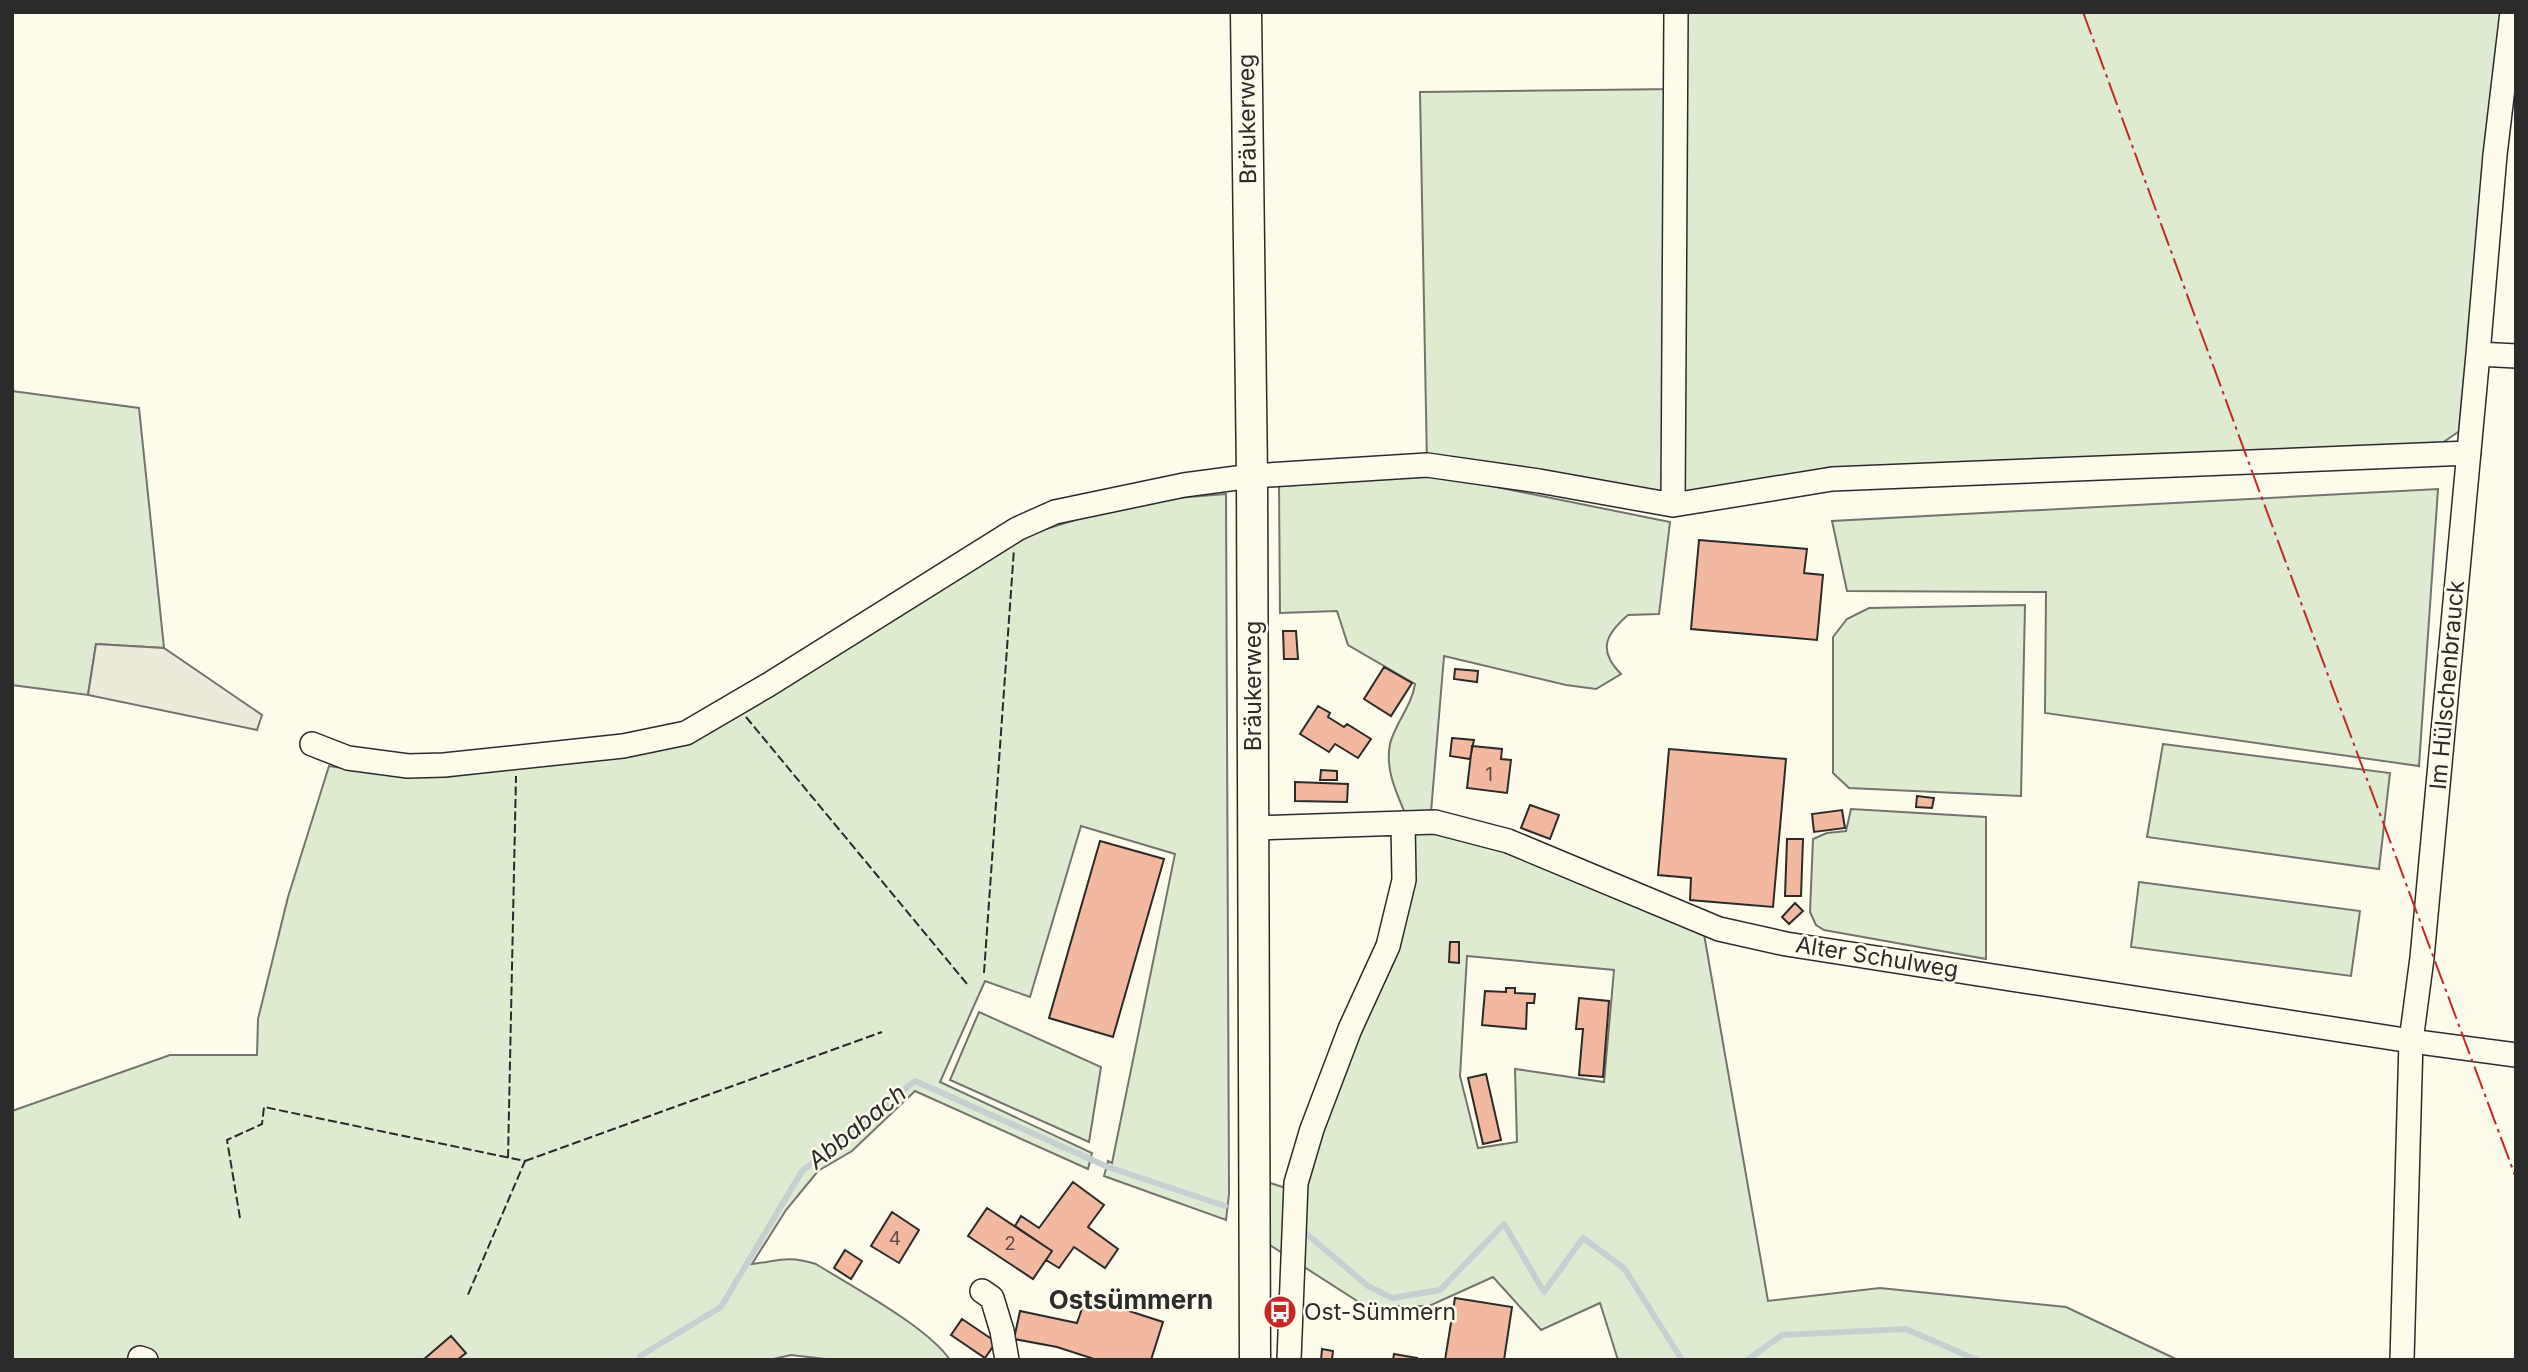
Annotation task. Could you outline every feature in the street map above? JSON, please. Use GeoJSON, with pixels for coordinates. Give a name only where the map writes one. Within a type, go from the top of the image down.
{"type":"FeatureCollection","features":[{"type":"Feature","properties":{"kind":"main road","name":"Bräukerweg"},"geometry":{"type":"LineString","coordinates":[[1245,12],[1252,476],[1255,1360]]}},
{"type":"Feature","properties":{"kind":"street"},"geometry":{"type":"LineString","coordinates":[[1673,505],[1676,12]]}},
{"type":"Feature","properties":{"kind":"street","name":"Im Hülschenbrauck"},"geometry":{"type":"LineString","coordinates":[[2402,1360],[2411,1041],[2422,958],[2494,155],[2512,12]]}},
{"type":"Feature","properties":{"kind":"street"},"geometry":{"type":"LineString","coordinates":[[2478,354],[2516,356]]}},
{"type":"Feature","properties":{"kind":"street"},"geometry":{"type":"LineString","coordinates":[[312,744],[348,758],[408,766],[444,765],[624,746],[686,733],[768,685],[1017,529],[1055,512],[1184,485],[1252,476],[1427,466],[1539,481],[1673,505],[1832,479],[2469,453]]}},
{"type":"Feature","properties":{"kind":"street","name":"Alter Schulweg"},"geometry":{"type":"LineString","coordinates":[[1253,828],[1435,822],[1508,841],[1719,929],[1800,946],[2516,1055]]}},
{"type":"Feature","properties":{"kind":"street"},"geometry":{"type":"LineString","coordinates":[[1289,1360],[1296,1183],[1312,1129],[1345,1042],[1388,946],[1404,880],[1403,823]]}},
{"type":"Feature","properties":{"kind":"street"},"geometry":{"type":"LineString","coordinates":[[982,1291],[992,1298],[1007,1360]]}},
{"type":"Feature","properties":{"kind":"green space"},"geometry":{"type":"Polygon","coordinates":[[[1676,12],[2511,12],[2464,428],[2439,445],[1832,479],[1673,505],[1427,465],[1420,92],[1676,89],[1676,12]]]}},
{"type":"Feature","properties":{"kind":"green space"},"geometry":{"type":"Polygon","coordinates":[[[12,391],[139,408],[164,648],[96,644],[88,695],[12,685],[12,391]]]}},
{"type":"Feature","properties":{"kind":"green space"},"geometry":{"type":"Polygon","coordinates":[[[1387,477],[1447,477],[1670,522],[1659,614],[1628,615],[1614,629],[1607,643],[1607,650],[1621,674],[1596,689],[1566,685],[1444,656],[1431,812],[1405,813],[1392,780],[1389,762],[1392,736],[1411,700],[1415,684],[1348,645],[1337,611],[1280,613],[1279,484],[1387,477]]]}},
{"type":"Feature","properties":{"kind":"green space"},"geometry":{"type":"Polygon","coordinates":[[[2438,489],[2419,766],[2045,713],[2046,592],[1847,591],[1832,521],[2438,489]]]}},
{"type":"Feature","properties":{"kind":"green space"},"geometry":{"type":"Polygon","coordinates":[[[1226,494],[1229,1194],[1226,1220],[1104,1176],[1108,1161],[1112,1163],[1175,854],[1081,826],[1030,997],[985,981],[940,1082],[1092,1153],[1088,1169],[915,1091],[852,1151],[818,1171],[786,1210],[752,1264],[790,1259],[816,1264],[907,1321],[925,1334],[950,1360],[834,1360],[791,1355],[769,1360],[12,1360],[12,1111],[170,1055],[257,1055],[258,1019],[288,897],[329,766],[376,773],[444,777],[685,745],[852,645],[1016,538],[1138,501],[1226,494]]]}},
{"type":"Feature","properties":{"kind":"green space"},"geometry":{"type":"Polygon","coordinates":[[[2025,605],[2021,796],[1849,788],[1833,773],[1833,637],[1847,619],[1869,608],[2025,605]]]}},
{"type":"Feature","properties":{"kind":"green space"},"geometry":{"type":"Polygon","coordinates":[[[2163,744],[2390,773],[2379,869],[2147,837],[2163,744]]]}},
{"type":"Feature","properties":{"kind":"green space"},"geometry":{"type":"Polygon","coordinates":[[[1851,809],[1986,817],[1986,959],[1824,930],[1816,925],[1810,912],[1813,839],[1827,833],[1846,831],[1851,809]]]}},
{"type":"Feature","properties":{"kind":"green space"},"geometry":{"type":"Polygon","coordinates":[[[1410,828],[1507,846],[1704,934],[1768,1301],[1880,1288],[2066,1307],[2178,1360],[1618,1360],[1600,1303],[1541,1330],[1493,1277],[1429,1306],[1365,1306],[1262,1240],[1261,1180],[1301,1193],[1358,1029],[1410,828]],[[1467,956],[1460,1076],[1478,1148],[1517,1142],[1515,1069],[1604,1082],[1614,970],[1467,956]]]}},
{"type":"Feature","properties":{"kind":"green space"},"geometry":{"type":"Polygon","coordinates":[[[2139,882],[2360,911],[2351,976],[2131,947],[2139,882]]]}},
{"type":"Feature","properties":{"kind":"green space"},"geometry":{"type":"Polygon","coordinates":[[[979,1012],[1101,1067],[1089,1142],[950,1080],[979,1012]]]}},
{"type":"Feature","properties":{"kind":"shaded area"},"geometry":{"type":"Polygon","coordinates":[[[96,644],[164,648],[262,715],[257,730],[88,695],[96,644]]]}},
{"type":"Feature","properties":{"kind":"building"},"geometry":{"type":"Polygon","coordinates":[[[1699,540],[1807,549],[1804,573],[1823,575],[1817,640],[1691,629],[1699,540]]]}},
{"type":"Feature","properties":{"kind":"building"},"geometry":{"type":"Polygon","coordinates":[[[1283,631],[1296,631],[1298,659],[1284,659],[1283,631]]]}},
{"type":"Feature","properties":{"kind":"building"},"geometry":{"type":"Polygon","coordinates":[[[1384,667],[1412,683],[1391,716],[1364,699],[1384,667]]]}},
{"type":"Feature","properties":{"kind":"building"},"geometry":{"type":"Polygon","coordinates":[[[1455,669],[1478,671],[1477,682],[1454,679],[1455,669]]]}},
{"type":"Feature","properties":{"kind":"building"},"geometry":{"type":"Polygon","coordinates":[[[1318,706],[1330,713],[1328,717],[1344,727],[1347,724],[1371,739],[1358,758],[1335,744],[1329,752],[1300,734],[1318,706]]]}},
{"type":"Feature","properties":{"kind":"building"},"geometry":{"type":"Polygon","coordinates":[[[1452,738],[1474,740],[1470,759],[1450,756],[1452,738]]]}},
{"type":"Feature","properties":{"kind":"building"},"geometry":{"type":"Polygon","coordinates":[[[1472,746],[1502,749],[1501,759],[1511,760],[1507,793],[1467,788],[1472,746]]]}},
{"type":"Feature","properties":{"kind":"building"},"geometry":{"type":"Polygon","coordinates":[[[1669,749],[1786,759],[1773,907],[1690,900],[1691,878],[1658,875],[1669,749]]]}},
{"type":"Feature","properties":{"kind":"building"},"geometry":{"type":"Polygon","coordinates":[[[1321,770],[1337,771],[1337,780],[1320,780],[1321,770]]]}},
{"type":"Feature","properties":{"kind":"building"},"geometry":{"type":"Polygon","coordinates":[[[1295,782],[1348,784],[1347,802],[1295,801],[1295,782]]]}},
{"type":"Feature","properties":{"kind":"building"},"geometry":{"type":"Polygon","coordinates":[[[1917,796],[1934,798],[1932,808],[1916,807],[1917,796]]]}},
{"type":"Feature","properties":{"kind":"building"},"geometry":{"type":"Polygon","coordinates":[[[1530,805],[1559,815],[1550,839],[1521,828],[1530,805]]]}},
{"type":"Feature","properties":{"kind":"building"},"geometry":{"type":"Polygon","coordinates":[[[1842,810],[1845,828],[1814,832],[1812,814],[1842,810]]]}},
{"type":"Feature","properties":{"kind":"building"},"geometry":{"type":"Polygon","coordinates":[[[1787,839],[1803,839],[1801,896],[1785,896],[1787,839]]]}},
{"type":"Feature","properties":{"kind":"building"},"geometry":{"type":"Polygon","coordinates":[[[1100,841],[1164,859],[1113,1037],[1049,1018],[1100,841]]]}},
{"type":"Feature","properties":{"kind":"building"},"geometry":{"type":"Polygon","coordinates":[[[1795,903],[1803,911],[1789,924],[1782,917],[1795,903]]]}},
{"type":"Feature","properties":{"kind":"building"},"geometry":{"type":"Polygon","coordinates":[[[1450,942],[1459,942],[1459,963],[1449,962],[1450,942]]]}},
{"type":"Feature","properties":{"kind":"building"},"geometry":{"type":"Polygon","coordinates":[[[1506,988],[1515,988],[1515,993],[1535,994],[1534,1003],[1527,1003],[1526,1029],[1482,1025],[1485,991],[1506,992],[1506,988]]]}},
{"type":"Feature","properties":{"kind":"building"},"geometry":{"type":"Polygon","coordinates":[[[1579,998],[1609,1001],[1603,1077],[1579,1075],[1583,1029],[1576,1029],[1579,998]]]}},
{"type":"Feature","properties":{"kind":"building"},"geometry":{"type":"Polygon","coordinates":[[[1486,1074],[1501,1140],[1483,1144],[1468,1078],[1486,1074]]]}},
{"type":"Feature","properties":{"kind":"building"},"geometry":{"type":"Polygon","coordinates":[[[1073,1182],[1104,1205],[1088,1227],[1118,1249],[1105,1268],[1074,1247],[1059,1268],[1046,1260],[1052,1251],[1015,1226],[1021,1216],[1039,1228],[1073,1182]]]}},
{"type":"Feature","properties":{"kind":"building"},"geometry":{"type":"Polygon","coordinates":[[[987,1208],[1052,1251],[1033,1279],[968,1236],[987,1208]]]}},
{"type":"Feature","properties":{"kind":"building"},"geometry":{"type":"Polygon","coordinates":[[[892,1212],[919,1230],[899,1263],[871,1246],[892,1212]]]}},
{"type":"Feature","properties":{"kind":"building"},"geometry":{"type":"Polygon","coordinates":[[[845,1250],[862,1261],[851,1279],[834,1268],[845,1250]]]}},
{"type":"Feature","properties":{"kind":"building"},"geometry":{"type":"Polygon","coordinates":[[[1086,1297],[1163,1322],[1151,1360],[1097,1360],[1057,1347],[1014,1339],[1020,1311],[1077,1323],[1086,1297]]]}},
{"type":"Feature","properties":{"kind":"building"},"geometry":{"type":"Polygon","coordinates":[[[1455,1298],[1512,1307],[1504,1360],[1445,1360],[1455,1298]]]}},
{"type":"Feature","properties":{"kind":"building"},"geometry":{"type":"Polygon","coordinates":[[[962,1319],[996,1342],[985,1358],[951,1335],[962,1319]]]}},
{"type":"Feature","properties":{"kind":"building"},"geometry":{"type":"Polygon","coordinates":[[[451,1336],[466,1353],[457,1360],[423,1360],[451,1336]]]}},
{"type":"Feature","properties":{"kind":"building"},"geometry":{"type":"Polygon","coordinates":[[[1322,1349],[1333,1351],[1332,1359],[1339,1360],[1321,1360],[1322,1349]]]}},
{"type":"Feature","properties":{"kind":"building"},"geometry":{"type":"Polygon","coordinates":[[[1394,1354],[1417,1358],[1393,1360],[1394,1354]]]}},
{"type":"Feature","properties":{"kind":"waterway","name":"Abbabach"},"geometry":{"type":"LineString","coordinates":[[639,1360],[640,1356],[721,1307],[802,1171],[915,1081],[1108,1167],[1225,1206]]}},
{"type":"Feature","properties":{"kind":"waterway","name":"Abbabach"},"geometry":{"type":"LineString","coordinates":[[1302,1230],[1368,1286],[1392,1298],[1440,1290],[1504,1224],[1544,1292],[1583,1238],[1624,1268],[1682,1360]]}},
{"type":"Feature","properties":{"kind":"waterway","name":"Abbabach"},"geometry":{"type":"LineString","coordinates":[[1747,1360],[1782,1335],[1906,1329],[1977,1360]]}},
{"type":"Feature","properties":{"kind":"fence"},"geometry":{"type":"LineString","coordinates":[[984,973],[1014,549]]}},
{"type":"Feature","properties":{"kind":"fence"},"geometry":{"type":"LineString","coordinates":[[746,717],[967,984]]}},
{"type":"Feature","properties":{"kind":"fence"},"geometry":{"type":"LineString","coordinates":[[508,1158],[516,776]]}},
{"type":"Feature","properties":{"kind":"fence"},"geometry":{"type":"LineString","coordinates":[[525,1161],[882,1032]]}},
{"type":"Feature","properties":{"kind":"fence"},"geometry":{"type":"LineString","coordinates":[[240,1218],[227,1140],[262,1124],[264,1107],[525,1161],[467,1297]]}},
{"type":"Feature","properties":{"kind":"power"},"geometry":{"type":"LineString","coordinates":[[2083,12],[2516,1178]]}},
{"type":"Feature","properties":{"kind":"place","name":"Ost-Sümmern"},"geometry":{"type":"Point","coordinates":[1280,1312]}},
{"type":"Feature","properties":{"kind":"district","name":"Ostsümmern"},"geometry":{"type":"Point","coordinates":[1131,1300]}}]}
